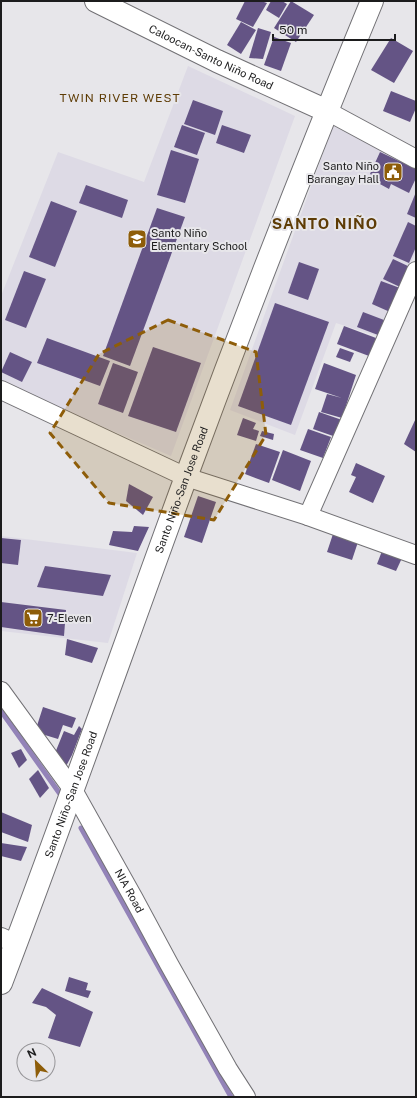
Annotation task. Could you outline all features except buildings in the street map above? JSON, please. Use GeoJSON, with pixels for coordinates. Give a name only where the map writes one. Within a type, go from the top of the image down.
{"type":"FeatureCollection","features":[{"type":"Feature","properties":{"kind":"main road","name":"Caloocan-Santo Niño Road"},"geometry":{"type":"LineString","coordinates":[[96,1],[217,61],[327,111]]}},
{"type":"Feature","properties":{"kind":"main road","name":"Santo Niño-San Jose Road"},"geometry":{"type":"LineString","coordinates":[[1,983],[8,941],[73,790],[186,477],[250,307],[372,1]]}},
{"type":"Feature","properties":{"kind":"street"},"geometry":{"type":"LineString","coordinates":[[327,111],[416,159]]}},
{"type":"Feature","properties":{"kind":"street"},"geometry":{"type":"LineString","coordinates":[[308,516],[416,271]]}},
{"type":"Feature","properties":{"kind":"street"},"geometry":{"type":"LineString","coordinates":[[1,390],[186,477],[308,516],[416,555]]}},
{"type":"Feature","properties":{"kind":"street","name":"NIA Road"},"geometry":{"type":"LineString","coordinates":[[1,691],[73,790],[169,964],[246,1097]]}},
{"type":"Feature","properties":{"kind":"highlighted area"},"geometry":{"type":"Polygon","coordinates":[[[168,320],[256,352],[266,435],[214,520],[109,503],[50,433],[99,354],[168,320]]]}},
{"type":"Feature","properties":{"kind":"shaded area","name":"Santo Niño Elementary School"},"geometry":{"type":"Polygon","coordinates":[[[188,66],[295,116],[171,456],[1,383],[1,296],[58,152],[144,182],[188,66]]]}},
{"type":"Feature","properties":{"kind":"shaded area"},"geometry":{"type":"Polygon","coordinates":[[[333,126],[416,167],[416,251],[380,337],[336,323],[295,435],[230,410],[333,126]]]}},
{"type":"Feature","properties":{"kind":"shaded area"},"geometry":{"type":"Polygon","coordinates":[[[1,536],[137,553],[108,643],[1,631],[1,536]]]}},
{"type":"Feature","properties":{"kind":"waterway"},"geometry":{"type":"LineString","coordinates":[[1,711],[60,794]]}},
{"type":"Feature","properties":{"kind":"waterway"},"geometry":{"type":"LineString","coordinates":[[81,828],[231,1097]]}},
{"type":"Feature","properties":{"kind":"place","name":"Santo Niño Barangay Hall"},"geometry":{"type":"Point","coordinates":[393,172]}},
{"type":"Feature","properties":{"kind":"place","name":"Santo Niño Elementary School"},"geometry":{"type":"Point","coordinates":[137,239]}},
{"type":"Feature","properties":{"kind":"place","name":"7-Eleven"},"geometry":{"type":"Point","coordinates":[33,618]}},
{"type":"Feature","properties":{"kind":"district","name":"TWIN RIVER WEST"},"geometry":{"type":"Point","coordinates":[120,98]}},
{"type":"Feature","properties":{"kind":"district","name":"SANTO NIÑO"},"geometry":{"type":"Point","coordinates":[325,223]}}]}
